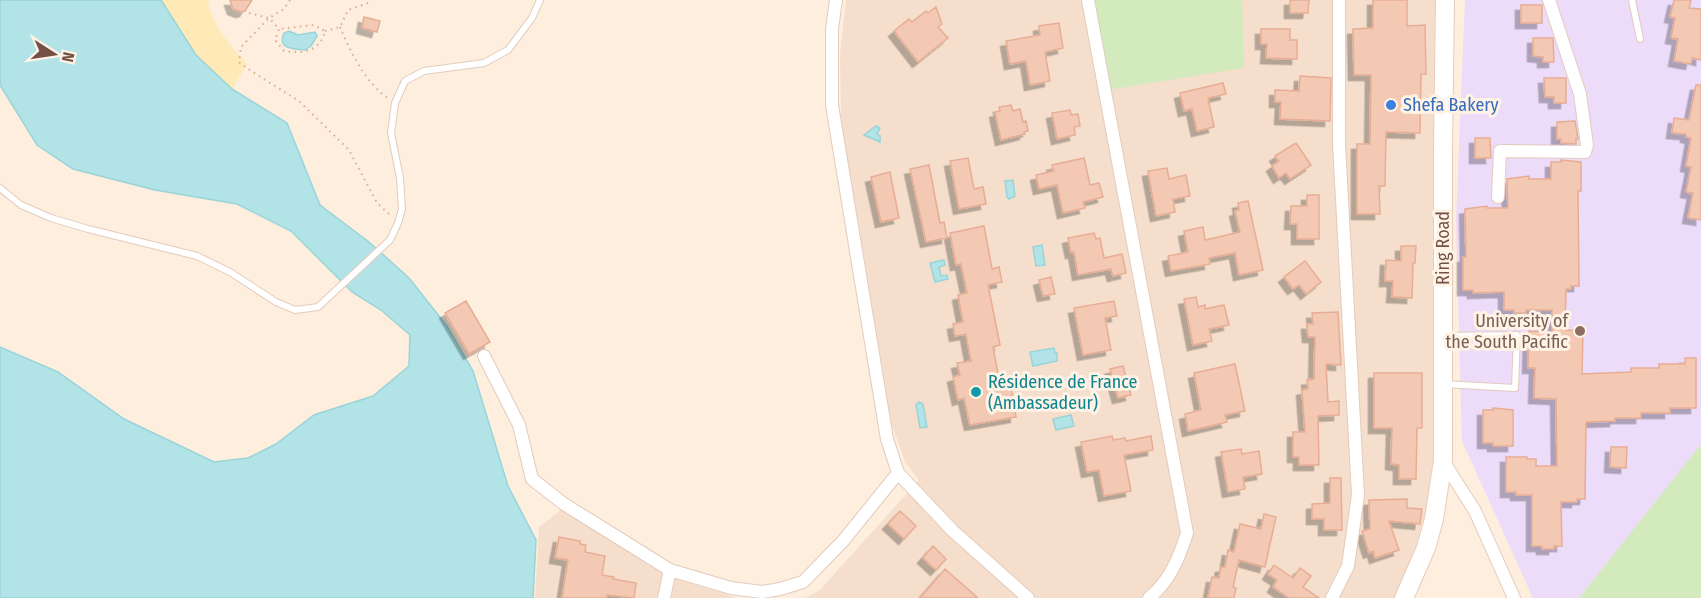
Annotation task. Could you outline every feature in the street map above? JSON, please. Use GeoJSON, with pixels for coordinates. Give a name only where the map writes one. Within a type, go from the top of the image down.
{"type":"FeatureCollection","features":[{"type":"Feature","properties":{"kind":"main road","name":"Ring Road"},"geometry":{"type":"LineString","coordinates":[[1404,598],[1426,548],[1434,519],[1443,461],[1445,0]]}},
{"type":"Feature","properties":{"kind":"street"},"geometry":{"type":"LineString","coordinates":[[836,0],[832,30],[832,105],[888,439],[898,473],[954,531],[1028,598]]}},
{"type":"Feature","properties":{"kind":"street"},"geometry":{"type":"LineString","coordinates":[[1088,0],[1187,533],[1179,558],[1161,588],[1149,598]]}},
{"type":"Feature","properties":{"kind":"street"},"geometry":{"type":"LineString","coordinates":[[1332,598],[1348,566],[1358,495],[1339,144],[1339,0]]}},
{"type":"Feature","properties":{"kind":"street"},"geometry":{"type":"LineString","coordinates":[[1498,197],[1500,151],[1585,152],[1587,145],[1580,94],[1549,0]]}},
{"type":"Feature","properties":{"kind":"street"},"geometry":{"type":"LineString","coordinates":[[484,356],[519,424],[532,479],[564,504],[670,570],[731,588],[762,592],[803,582],[843,541],[898,473]]}},
{"type":"Feature","properties":{"kind":"street"},"geometry":{"type":"LineString","coordinates":[[1443,461],[1475,511],[1514,598]]}},
{"type":"Feature","properties":{"kind":"street"},"geometry":{"type":"LineString","coordinates":[[664,598],[670,570]]}},
{"type":"Feature","properties":{"kind":"lane"},"geometry":{"type":"LineString","coordinates":[[0,188],[21,205],[51,218],[197,256],[230,272],[276,302],[296,310],[318,307],[390,240],[398,223],[402,209],[400,178],[391,133],[395,103],[405,81],[424,71],[484,63],[508,50],[532,18],[540,0]]}},
{"type":"Feature","properties":{"kind":"lane"},"geometry":{"type":"LineString","coordinates":[[1632,0],[1640,39]]}},
{"type":"Feature","properties":{"kind":"lane"},"geometry":{"type":"LineString","coordinates":[[1444,336],[1516,335],[1515,388],[1444,384]]}},
{"type":"Feature","properties":{"kind":"path"},"geometry":{"type":"LineString","coordinates":[[291,0],[284,9],[268,18],[241,47],[239,62],[299,101],[349,150],[377,203],[398,223]]}},
{"type":"Feature","properties":{"kind":"path"},"geometry":{"type":"LineString","coordinates":[[368,0],[369,3],[348,10],[340,27],[353,56],[381,94],[395,103]]}},
{"type":"Feature","properties":{"kind":"path"},"geometry":{"type":"LineString","coordinates":[[249,13],[268,18],[279,28],[314,25],[325,31],[340,27]]}},
{"type":"Feature","properties":{"kind":"path"},"geometry":{"type":"LineString","coordinates":[[279,28],[275,40],[284,51],[297,53],[311,51],[323,38],[325,31]]}},
{"type":"Feature","properties":{"kind":"shaded area"},"geometry":{"type":"Polygon","coordinates":[[[846,0],[1437,0],[1443,461],[1404,598],[805,598],[820,590],[919,480],[905,462],[891,422],[841,118],[840,54],[846,0]]]}},
{"type":"Feature","properties":{"kind":"shaded area","name":"University of the South Pacific"},"geometry":{"type":"Polygon","coordinates":[[[1465,0],[1701,0],[1701,445],[1579,598],[1533,598],[1462,441],[1456,221],[1465,0]]]}},
{"type":"Feature","properties":{"kind":"shaded area"},"geometry":{"type":"Polygon","coordinates":[[[561,510],[659,569],[686,582],[737,598],[535,598],[539,527],[561,510]]]}},
{"type":"Feature","properties":{"kind":"green space"},"geometry":{"type":"Polygon","coordinates":[[[1095,0],[1242,0],[1244,68],[1107,90],[1095,0]]]}},
{"type":"Feature","properties":{"kind":"green space"},"geometry":{"type":"Polygon","coordinates":[[[1701,445],[1701,598],[1579,598],[1698,448],[1701,445]]]}},
{"type":"Feature","properties":{"kind":"sand"},"geometry":{"type":"Polygon","coordinates":[[[161,0],[208,0],[218,27],[247,64],[232,89],[196,55],[161,0]]]}},
{"type":"Feature","properties":{"kind":"water"},"geometry":{"type":"Polygon","coordinates":[[[0,0],[161,0],[196,55],[232,89],[287,123],[320,205],[369,242],[409,278],[447,326],[473,371],[508,486],[536,540],[533,598],[0,598],[0,347],[58,372],[124,419],[214,462],[248,458],[276,444],[314,415],[373,396],[409,366],[410,335],[381,310],[352,292],[291,231],[237,204],[155,190],[73,169],[37,145],[0,85],[0,0]]]}},
{"type":"Feature","properties":{"kind":"water"},"geometry":{"type":"Polygon","coordinates":[[[289,31],[298,35],[315,32],[317,36],[311,46],[305,50],[291,48],[284,45],[282,38],[284,33],[289,31]]]}},
{"type":"Feature","properties":{"kind":"water"},"geometry":{"type":"Polygon","coordinates":[[[876,126],[880,128],[877,134],[880,136],[880,142],[864,135],[876,126]]]}},
{"type":"Feature","properties":{"kind":"water"},"geometry":{"type":"Polygon","coordinates":[[[1013,180],[1015,196],[1009,199],[1005,181],[1013,180]]]}},
{"type":"Feature","properties":{"kind":"water"},"geometry":{"type":"Polygon","coordinates":[[[1042,245],[1045,265],[1036,266],[1033,247],[1042,245]]]}},
{"type":"Feature","properties":{"kind":"water"},"geometry":{"type":"Polygon","coordinates":[[[944,260],[945,265],[939,267],[941,276],[947,275],[948,279],[935,282],[930,263],[944,260]]]}},
{"type":"Feature","properties":{"kind":"water"},"geometry":{"type":"Polygon","coordinates":[[[1054,348],[1057,361],[1033,366],[1030,352],[1054,348]]]}},
{"type":"Feature","properties":{"kind":"water"},"geometry":{"type":"Polygon","coordinates":[[[919,402],[923,404],[927,427],[920,428],[916,405],[919,402]]]}},
{"type":"Feature","properties":{"kind":"water"},"geometry":{"type":"Polygon","coordinates":[[[1071,415],[1074,426],[1056,430],[1053,419],[1071,415]]]}},
{"type":"Feature","properties":{"kind":"building"},"geometry":{"type":"Polygon","coordinates":[[[230,0],[252,0],[245,11],[241,12],[233,9],[230,0]]]}},
{"type":"Feature","properties":{"kind":"building"},"geometry":{"type":"Polygon","coordinates":[[[1290,0],[1309,0],[1308,13],[1290,13],[1290,0]]]}},
{"type":"Feature","properties":{"kind":"building"},"geometry":{"type":"Polygon","coordinates":[[[1373,0],[1407,0],[1407,26],[1425,25],[1426,74],[1421,74],[1420,133],[1386,132],[1385,186],[1379,186],[1380,214],[1357,214],[1357,144],[1370,144],[1371,75],[1354,75],[1353,29],[1373,28],[1373,0]]]}},
{"type":"Feature","properties":{"kind":"building"},"geometry":{"type":"Polygon","coordinates":[[[1674,0],[1691,0],[1689,8],[1701,9],[1701,60],[1692,58],[1691,64],[1674,61],[1678,39],[1671,38],[1675,18],[1670,17],[1674,0]]]}},
{"type":"Feature","properties":{"kind":"building"},"geometry":{"type":"Polygon","coordinates":[[[1521,5],[1542,5],[1542,23],[1521,23],[1521,5]]]}},
{"type":"Feature","properties":{"kind":"building"},"geometry":{"type":"Polygon","coordinates":[[[936,7],[942,24],[938,27],[948,38],[918,62],[894,31],[909,19],[912,22],[926,11],[928,13],[936,7]]]}},
{"type":"Feature","properties":{"kind":"building"},"geometry":{"type":"Polygon","coordinates":[[[364,17],[380,21],[377,32],[362,28],[364,17]]]}},
{"type":"Feature","properties":{"kind":"building"},"geometry":{"type":"Polygon","coordinates":[[[1059,23],[1063,48],[1045,52],[1050,81],[1030,85],[1026,61],[1010,64],[1006,41],[1040,35],[1039,26],[1059,23]]]}},
{"type":"Feature","properties":{"kind":"building"},"geometry":{"type":"Polygon","coordinates":[[[1261,29],[1290,29],[1290,40],[1297,40],[1297,59],[1266,58],[1267,44],[1261,44],[1261,29]]]}},
{"type":"Feature","properties":{"kind":"building"},"geometry":{"type":"Polygon","coordinates":[[[1533,38],[1553,38],[1554,62],[1543,62],[1543,57],[1533,56],[1533,38]]]}},
{"type":"Feature","properties":{"kind":"building"},"geometry":{"type":"Polygon","coordinates":[[[1300,76],[1331,78],[1330,121],[1280,119],[1281,102],[1275,102],[1275,90],[1299,91],[1300,76]]]}},
{"type":"Feature","properties":{"kind":"building"},"geometry":{"type":"Polygon","coordinates":[[[1544,78],[1566,78],[1566,103],[1554,103],[1554,97],[1545,97],[1544,78]]]}},
{"type":"Feature","properties":{"kind":"building"},"geometry":{"type":"Polygon","coordinates":[[[1223,83],[1226,94],[1208,98],[1214,127],[1197,131],[1192,109],[1184,111],[1180,93],[1223,83]]]}},
{"type":"Feature","properties":{"kind":"building"},"geometry":{"type":"Polygon","coordinates":[[[1696,85],[1701,85],[1701,220],[1688,218],[1693,193],[1686,192],[1691,167],[1686,166],[1691,138],[1686,137],[1686,134],[1672,133],[1674,118],[1689,120],[1696,85]]]}},
{"type":"Feature","properties":{"kind":"building"},"geometry":{"type":"Polygon","coordinates":[[[1011,105],[1013,111],[1020,109],[1028,131],[1024,132],[1025,134],[1001,140],[995,112],[1000,111],[999,107],[1011,105]]]}},
{"type":"Feature","properties":{"kind":"building"},"geometry":{"type":"Polygon","coordinates":[[[1070,110],[1071,115],[1078,114],[1080,126],[1074,127],[1075,135],[1057,139],[1052,113],[1070,110]]]}},
{"type":"Feature","properties":{"kind":"building"},"geometry":{"type":"Polygon","coordinates":[[[1575,121],[1578,139],[1576,139],[1576,144],[1561,143],[1561,139],[1557,139],[1557,122],[1575,121]]]}},
{"type":"Feature","properties":{"kind":"building"},"geometry":{"type":"Polygon","coordinates":[[[1475,138],[1490,138],[1491,158],[1475,158],[1475,138]]]}},
{"type":"Feature","properties":{"kind":"building"},"geometry":{"type":"Polygon","coordinates":[[[1296,143],[1311,165],[1290,179],[1286,173],[1279,178],[1272,166],[1279,161],[1275,156],[1296,143]]]}},
{"type":"Feature","properties":{"kind":"building"},"geometry":{"type":"Polygon","coordinates":[[[968,158],[974,189],[983,187],[986,204],[959,209],[950,161],[968,158]]]}},
{"type":"Feature","properties":{"kind":"building"},"geometry":{"type":"Polygon","coordinates":[[[1084,158],[1090,185],[1099,183],[1103,197],[1083,202],[1085,208],[1063,213],[1057,185],[1039,189],[1036,175],[1054,171],[1052,165],[1084,158]]]}},
{"type":"Feature","properties":{"kind":"building"},"geometry":{"type":"Polygon","coordinates":[[[1561,160],[1581,162],[1581,191],[1578,191],[1579,286],[1566,289],[1565,330],[1583,331],[1582,374],[1631,372],[1631,368],[1659,368],[1659,364],[1685,364],[1685,358],[1696,358],[1696,408],[1670,408],[1670,413],[1641,413],[1641,418],[1615,418],[1615,421],[1586,422],[1585,499],[1577,499],[1577,502],[1561,502],[1562,546],[1542,549],[1542,546],[1532,546],[1532,495],[1516,495],[1516,492],[1506,492],[1506,457],[1536,459],[1536,466],[1557,466],[1556,399],[1534,398],[1535,368],[1528,368],[1529,331],[1552,332],[1552,310],[1526,310],[1526,313],[1514,313],[1514,310],[1504,310],[1504,292],[1473,293],[1473,290],[1463,290],[1463,257],[1466,257],[1465,209],[1487,206],[1487,208],[1508,208],[1507,179],[1529,176],[1529,179],[1551,179],[1551,162],[1561,162],[1561,160]]]}},
{"type":"Feature","properties":{"kind":"building"},"geometry":{"type":"Polygon","coordinates":[[[929,165],[940,223],[944,222],[947,238],[926,242],[910,169],[929,165]]]}},
{"type":"Feature","properties":{"kind":"building"},"geometry":{"type":"Polygon","coordinates":[[[1167,168],[1169,179],[1186,175],[1190,196],[1173,199],[1175,212],[1156,216],[1148,171],[1167,168]]]}},
{"type":"Feature","properties":{"kind":"building"},"geometry":{"type":"Polygon","coordinates":[[[890,172],[899,218],[881,222],[871,177],[890,172]]]}},
{"type":"Feature","properties":{"kind":"building"},"geometry":{"type":"Polygon","coordinates":[[[1307,195],[1319,195],[1319,239],[1297,239],[1297,224],[1290,224],[1291,206],[1307,206],[1307,195]]]}},
{"type":"Feature","properties":{"kind":"building"},"geometry":{"type":"Polygon","coordinates":[[[1248,201],[1263,270],[1239,275],[1235,253],[1209,258],[1210,264],[1171,271],[1168,256],[1188,252],[1184,231],[1203,227],[1205,240],[1240,232],[1235,211],[1239,210],[1238,203],[1248,201]]]}},
{"type":"Feature","properties":{"kind":"building"},"geometry":{"type":"Polygon","coordinates":[[[984,226],[992,269],[999,267],[1002,282],[988,285],[1000,345],[993,347],[1001,390],[1011,388],[1016,417],[970,425],[964,398],[958,400],[953,377],[960,375],[957,363],[971,361],[966,334],[955,336],[953,324],[963,322],[958,295],[967,293],[961,264],[956,265],[950,233],[984,226]]]}},
{"type":"Feature","properties":{"kind":"building"},"geometry":{"type":"Polygon","coordinates":[[[1094,233],[1096,239],[1100,238],[1104,258],[1122,254],[1126,273],[1113,276],[1111,269],[1078,275],[1074,252],[1071,253],[1068,238],[1094,233]]]}},
{"type":"Feature","properties":{"kind":"building"},"geometry":{"type":"Polygon","coordinates":[[[1401,246],[1416,246],[1412,298],[1392,297],[1393,281],[1385,281],[1386,260],[1401,261],[1401,246]]]}},
{"type":"Feature","properties":{"kind":"building"},"geometry":{"type":"Polygon","coordinates":[[[1305,261],[1321,282],[1306,294],[1299,285],[1293,289],[1284,277],[1305,261]]]}},
{"type":"Feature","properties":{"kind":"building"},"geometry":{"type":"Polygon","coordinates":[[[1051,277],[1055,294],[1043,296],[1039,280],[1051,277]]]}},
{"type":"Feature","properties":{"kind":"building"},"geometry":{"type":"Polygon","coordinates":[[[1196,297],[1198,307],[1205,305],[1205,309],[1224,305],[1229,325],[1209,329],[1212,341],[1193,345],[1184,299],[1196,297]]]}},
{"type":"Feature","properties":{"kind":"building"},"geometry":{"type":"Polygon","coordinates":[[[466,301],[490,342],[469,354],[445,313],[466,301]]]}},
{"type":"Feature","properties":{"kind":"building"},"geometry":{"type":"Polygon","coordinates":[[[1114,301],[1117,316],[1105,318],[1111,350],[1083,355],[1074,308],[1114,301]]]}},
{"type":"Feature","properties":{"kind":"building"},"geometry":{"type":"Polygon","coordinates":[[[1338,312],[1341,365],[1326,364],[1328,402],[1339,401],[1339,415],[1318,416],[1319,465],[1299,465],[1299,457],[1293,457],[1293,432],[1305,432],[1302,390],[1308,389],[1307,380],[1314,379],[1315,337],[1308,337],[1307,324],[1313,324],[1312,313],[1338,312]]]}},
{"type":"Feature","properties":{"kind":"building"},"geometry":{"type":"Polygon","coordinates":[[[1235,364],[1245,411],[1225,415],[1227,422],[1188,431],[1185,414],[1201,410],[1194,373],[1235,364]]]}},
{"type":"Feature","properties":{"kind":"building"},"geometry":{"type":"Polygon","coordinates":[[[1123,366],[1131,395],[1118,398],[1110,369],[1123,366]]]}},
{"type":"Feature","properties":{"kind":"building"},"geometry":{"type":"Polygon","coordinates":[[[1374,373],[1422,373],[1422,428],[1417,428],[1416,479],[1399,479],[1399,465],[1391,464],[1392,428],[1374,428],[1374,373]]]}},
{"type":"Feature","properties":{"kind":"building"},"geometry":{"type":"Polygon","coordinates":[[[1493,408],[1513,410],[1513,446],[1493,446],[1493,443],[1483,443],[1483,410],[1493,410],[1493,408]]]}},
{"type":"Feature","properties":{"kind":"building"},"geometry":{"type":"Polygon","coordinates":[[[1112,436],[1113,440],[1125,438],[1126,441],[1151,436],[1153,450],[1124,455],[1131,491],[1104,496],[1099,470],[1087,472],[1081,442],[1112,436]]]}},
{"type":"Feature","properties":{"kind":"building"},"geometry":{"type":"Polygon","coordinates":[[[1611,447],[1627,447],[1626,468],[1610,467],[1611,447]]]}},
{"type":"Feature","properties":{"kind":"building"},"geometry":{"type":"Polygon","coordinates":[[[1241,449],[1242,454],[1259,451],[1262,474],[1243,477],[1245,489],[1228,492],[1221,452],[1241,449]]]}},
{"type":"Feature","properties":{"kind":"building"},"geometry":{"type":"Polygon","coordinates":[[[1330,478],[1341,478],[1342,530],[1324,530],[1324,519],[1312,519],[1312,504],[1330,503],[1330,478]]]}},
{"type":"Feature","properties":{"kind":"building"},"geometry":{"type":"Polygon","coordinates":[[[1407,499],[1407,508],[1422,509],[1420,524],[1389,521],[1399,550],[1375,558],[1373,551],[1369,553],[1362,531],[1370,529],[1369,500],[1407,499]]]}},
{"type":"Feature","properties":{"kind":"building"},"geometry":{"type":"Polygon","coordinates":[[[900,511],[916,526],[904,539],[888,524],[900,511]]]}},
{"type":"Feature","properties":{"kind":"building"},"geometry":{"type":"Polygon","coordinates":[[[1264,514],[1276,517],[1265,567],[1239,560],[1233,587],[1236,588],[1234,598],[1208,598],[1212,577],[1219,578],[1221,567],[1225,567],[1228,550],[1234,552],[1240,524],[1261,529],[1264,514]]]}},
{"type":"Feature","properties":{"kind":"building"},"geometry":{"type":"Polygon","coordinates":[[[559,537],[580,541],[580,544],[586,545],[585,552],[605,556],[602,575],[636,583],[634,598],[607,595],[607,598],[562,598],[568,560],[555,558],[559,537]]]}},
{"type":"Feature","properties":{"kind":"building"},"geometry":{"type":"Polygon","coordinates":[[[933,546],[946,559],[936,570],[923,558],[933,546]]]}},
{"type":"Feature","properties":{"kind":"building"},"geometry":{"type":"Polygon","coordinates":[[[1274,565],[1293,578],[1300,568],[1311,576],[1303,587],[1319,598],[1289,598],[1273,587],[1277,580],[1268,574],[1274,565]]]}},
{"type":"Feature","properties":{"kind":"building"},"geometry":{"type":"Polygon","coordinates":[[[945,569],[978,598],[920,598],[945,569]]]}},
{"type":"Feature","properties":{"kind":"place","name":"Shefa Bakery"},"geometry":{"type":"Point","coordinates":[1391,105]}},
{"type":"Feature","properties":{"kind":"place","name":"University of the South Pacific"},"geometry":{"type":"Point","coordinates":[1580,331]}},
{"type":"Feature","properties":{"kind":"place","name":"Résidence de France (Ambassadeur)"},"geometry":{"type":"Point","coordinates":[976,392]}}]}
